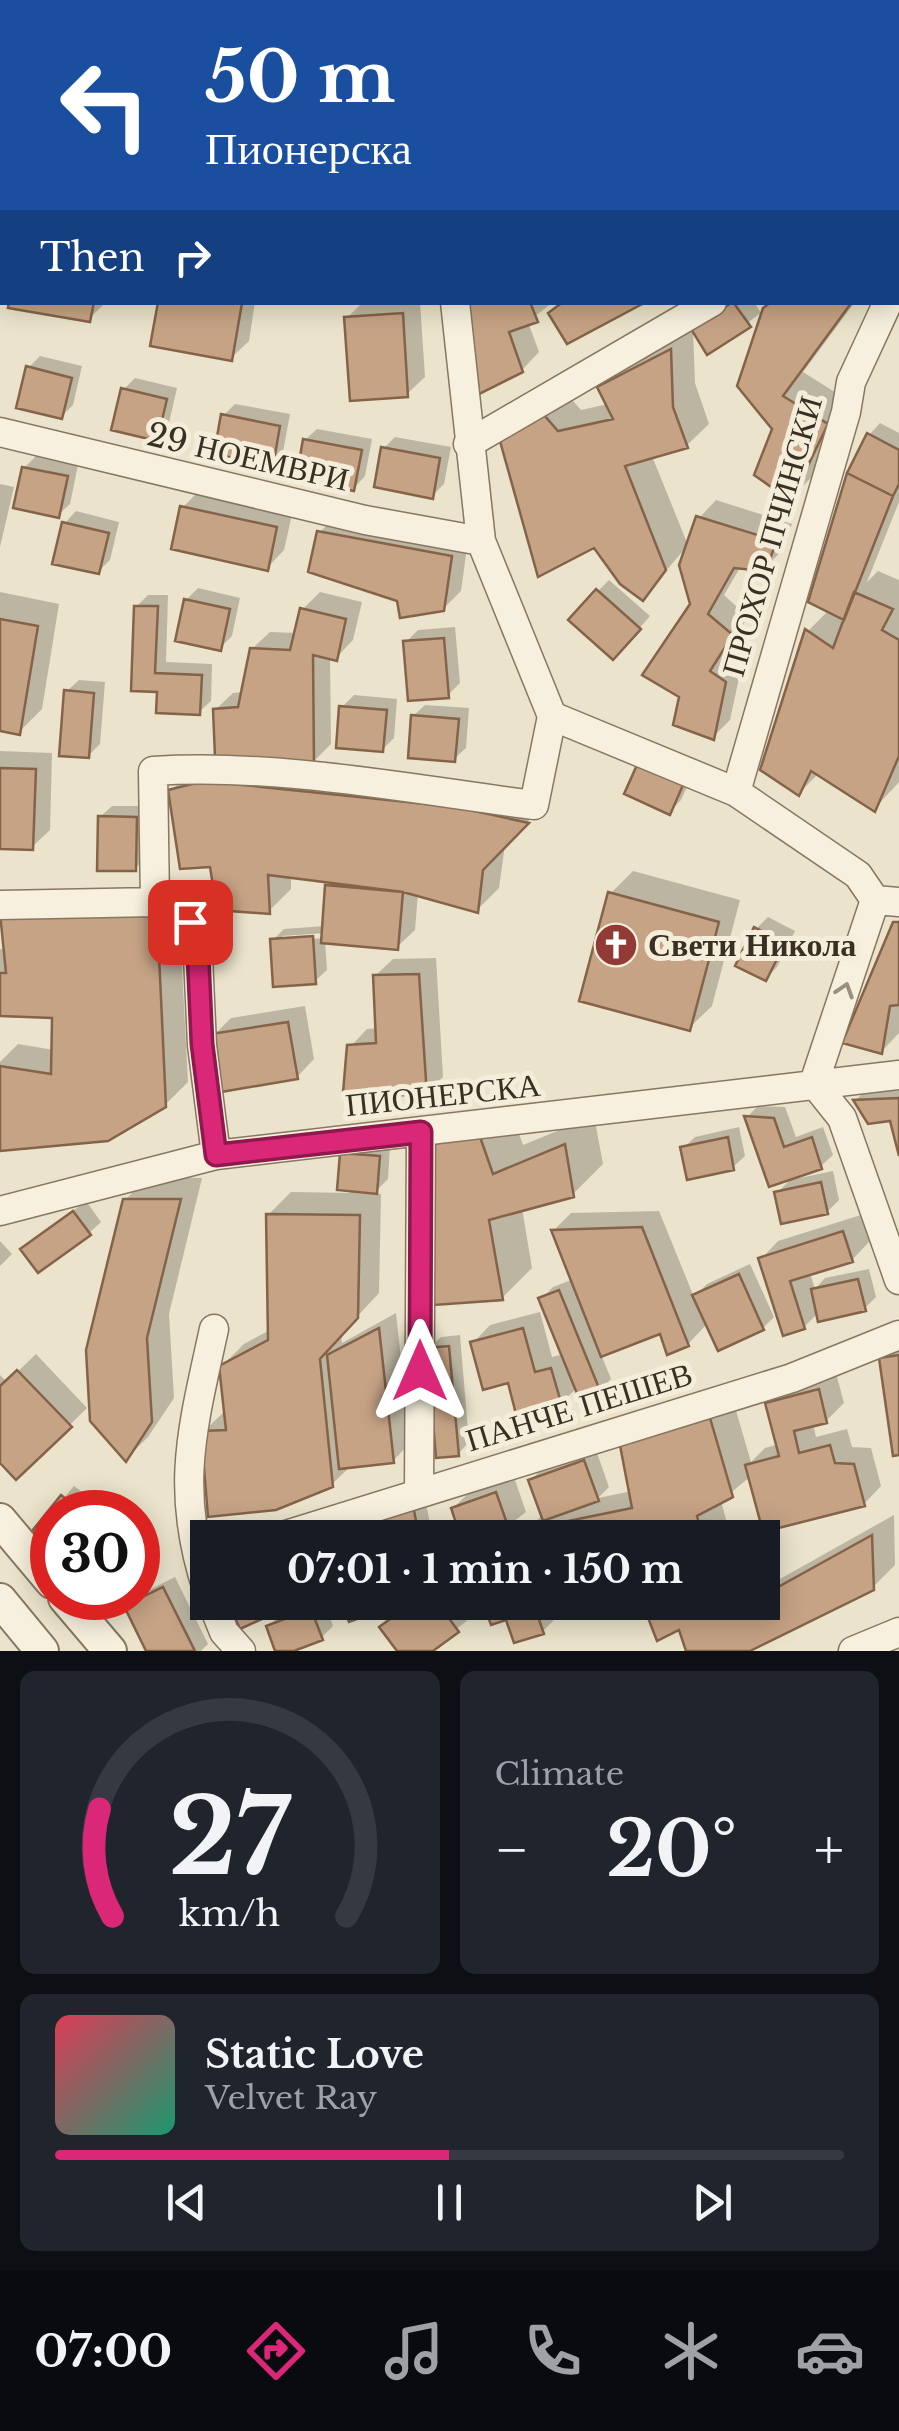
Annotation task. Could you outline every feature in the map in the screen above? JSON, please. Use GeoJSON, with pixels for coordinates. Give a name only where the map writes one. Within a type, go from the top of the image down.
{"type":"FeatureCollection","features":[{"type":"Feature","properties":{"kind":"street"},"geometry":{"type":"LineString","coordinates":[[155,902],[153,771],[185,769],[324,779],[534,805],[552,716],[481,541],[455,305]]}},
{"type":"Feature","properties":{"kind":"street"},"geometry":{"type":"LineString","coordinates":[[468,444],[707,305]]}},
{"type":"Feature","properties":{"kind":"street","name":"ПРОХОР ПЧИНСКИ"},"geometry":{"type":"LineString","coordinates":[[736,792],[851,382],[887,305]]}},
{"type":"Feature","properties":{"kind":"street","name":"29 НОЕМВРИ"},"geometry":{"type":"LineString","coordinates":[[0,432],[347,516],[481,541]]}},
{"type":"Feature","properties":{"kind":"street"},"geometry":{"type":"LineString","coordinates":[[552,716],[736,792],[858,874],[887,901],[814,1083],[842,1118],[899,1280]]}},
{"type":"Feature","properties":{"kind":"street"},"geometry":{"type":"LineString","coordinates":[[0,906],[155,902],[180,909],[190,922],[194,940],[216,1155]]}},
{"type":"Feature","properties":{"kind":"street","name":"ПИОНЕРСКА"},"geometry":{"type":"LineString","coordinates":[[0,1211],[216,1155],[899,1076]]}},
{"type":"Feature","properties":{"kind":"street"},"geometry":{"type":"LineString","coordinates":[[419,1491],[421,1132]]}},
{"type":"Feature","properties":{"kind":"street"},"geometry":{"type":"LineString","coordinates":[[192,1520],[187,1506],[188,1448],[214,1329]]}},
{"type":"Feature","properties":{"kind":"street","name":"ПАНЧЕ ПЕШЕВ"},"geometry":{"type":"LineString","coordinates":[[331,1520],[792,1378],[899,1335]]}},
{"type":"Feature","properties":{"kind":"street"},"geometry":{"type":"LineString","coordinates":[[0,1520],[30,1556]]}},
{"type":"Feature","properties":{"kind":"street"},"geometry":{"type":"LineString","coordinates":[[0,1600],[42,1651]]}},
{"type":"Feature","properties":{"kind":"street"},"geometry":{"type":"LineString","coordinates":[[84,1620],[110,1651]]}},
{"type":"Feature","properties":{"kind":"street"},"geometry":{"type":"LineString","coordinates":[[219,1620],[241,1651]]}},
{"type":"Feature","properties":{"kind":"street"},"geometry":{"type":"LineString","coordinates":[[853,1651],[899,1632]]}},
{"type":"Feature","properties":{"kind":"building"},"geometry":{"type":"Polygon","coordinates":[[[8,305],[93,305],[90,322],[8,308],[8,305]]]}},
{"type":"Feature","properties":{"kind":"building"},"geometry":{"type":"Polygon","coordinates":[[[157,305],[242,305],[232,361],[150,346],[157,305]]]}},
{"type":"Feature","properties":{"kind":"building"},"geometry":{"type":"Polygon","coordinates":[[[468,305],[531,305],[538,322],[509,332],[523,372],[479,394],[468,305]]]}},
{"type":"Feature","properties":{"kind":"building"},"geometry":{"type":"Polygon","coordinates":[[[559,305],[640,305],[567,344],[548,313],[559,305]]]}},
{"type":"Feature","properties":{"kind":"building"},"geometry":{"type":"Polygon","coordinates":[[[728,305],[735,305],[751,327],[707,355],[691,329],[728,305]]]}},
{"type":"Feature","properties":{"kind":"building"},"geometry":{"type":"Polygon","coordinates":[[[850,305],[783,396],[828,424],[791,501],[754,475],[772,429],[737,386],[763,308],[850,305]]]}},
{"type":"Feature","properties":{"kind":"building"},"geometry":{"type":"Polygon","coordinates":[[[403,313],[408,397],[350,401],[344,317],[403,313]]]}},
{"type":"Feature","properties":{"kind":"building"},"geometry":{"type":"Polygon","coordinates":[[[671,349],[673,407],[688,448],[625,466],[666,570],[643,601],[620,584],[594,548],[538,577],[498,434],[544,415],[558,431],[613,419],[597,387],[671,349]]]}},
{"type":"Feature","properties":{"kind":"building"},"geometry":{"type":"Polygon","coordinates":[[[26,366],[72,378],[62,419],[16,408],[26,366]]]}},
{"type":"Feature","properties":{"kind":"building"},"geometry":{"type":"Polygon","coordinates":[[[121,388],[167,399],[157,441],[111,430],[121,388]]]}},
{"type":"Feature","properties":{"kind":"building"},"geometry":{"type":"Polygon","coordinates":[[[221,414],[280,426],[273,466],[214,454],[221,414]]]}},
{"type":"Feature","properties":{"kind":"building"},"geometry":{"type":"Polygon","coordinates":[[[867,433],[899,450],[899,484],[893,496],[847,473],[867,433]]]}},
{"type":"Feature","properties":{"kind":"building"},"geometry":{"type":"Polygon","coordinates":[[[303,439],[362,450],[354,491],[296,480],[303,439]]]}},
{"type":"Feature","properties":{"kind":"building"},"geometry":{"type":"Polygon","coordinates":[[[381,447],[440,458],[433,499],[374,487],[381,447]]]}},
{"type":"Feature","properties":{"kind":"building"},"geometry":{"type":"Polygon","coordinates":[[[22,467],[68,476],[59,518],[13,508],[22,467]]]}},
{"type":"Feature","properties":{"kind":"building"},"geometry":{"type":"Polygon","coordinates":[[[847,473],[893,496],[844,620],[808,602],[847,473]]]}},
{"type":"Feature","properties":{"kind":"building"},"geometry":{"type":"Polygon","coordinates":[[[180,506],[277,527],[268,571],[171,549],[180,506]]]}},
{"type":"Feature","properties":{"kind":"building"},"geometry":{"type":"Polygon","coordinates":[[[696,516],[777,541],[765,571],[734,568],[708,614],[733,635],[710,671],[726,682],[714,740],[673,725],[679,697],[642,675],[690,604],[679,565],[696,516]]]}},
{"type":"Feature","properties":{"kind":"building"},"geometry":{"type":"Polygon","coordinates":[[[62,522],[109,533],[99,574],[52,564],[62,522]]]}},
{"type":"Feature","properties":{"kind":"building"},"geometry":{"type":"Polygon","coordinates":[[[317,531],[452,556],[444,611],[400,618],[397,601],[308,572],[317,531]]]}},
{"type":"Feature","properties":{"kind":"building"},"geometry":{"type":"Polygon","coordinates":[[[596,589],[641,629],[613,660],[568,620],[596,589]]]}},
{"type":"Feature","properties":{"kind":"building"},"geometry":{"type":"Polygon","coordinates":[[[854,592],[893,609],[882,630],[899,640],[899,756],[875,812],[811,771],[799,796],[760,770],[805,629],[833,648],[854,592]]]}},
{"type":"Feature","properties":{"kind":"building"},"geometry":{"type":"Polygon","coordinates":[[[184,599],[230,609],[221,651],[175,641],[184,599]]]}},
{"type":"Feature","properties":{"kind":"building"},"geometry":{"type":"Polygon","coordinates":[[[134,606],[158,606],[155,673],[202,675],[200,715],[156,713],[157,692],[131,691],[134,606]]]}},
{"type":"Feature","properties":{"kind":"building"},"geometry":{"type":"Polygon","coordinates":[[[300,608],[346,619],[337,661],[313,655],[314,764],[215,757],[213,709],[238,707],[250,648],[290,650],[300,608]]]}},
{"type":"Feature","properties":{"kind":"building"},"geometry":{"type":"Polygon","coordinates":[[[0,619],[38,626],[20,735],[0,731],[0,619]]]}},
{"type":"Feature","properties":{"kind":"building"},"geometry":{"type":"Polygon","coordinates":[[[444,638],[449,698],[408,701],[403,641],[444,638]]]}},
{"type":"Feature","properties":{"kind":"building"},"geometry":{"type":"Polygon","coordinates":[[[64,690],[94,693],[89,758],[59,756],[64,690]]]}},
{"type":"Feature","properties":{"kind":"building"},"geometry":{"type":"Polygon","coordinates":[[[339,706],[387,710],[383,752],[336,748],[339,706]]]}},
{"type":"Feature","properties":{"kind":"building"},"geometry":{"type":"Polygon","coordinates":[[[411,715],[459,719],[455,762],[408,758],[411,715]]]}},
{"type":"Feature","properties":{"kind":"building"},"geometry":{"type":"Polygon","coordinates":[[[637,765],[683,785],[670,815],[624,794],[637,765]]]}},
{"type":"Feature","properties":{"kind":"building"},"geometry":{"type":"Polygon","coordinates":[[[0,768],[36,769],[33,850],[0,849],[0,768]]]}},
{"type":"Feature","properties":{"kind":"building"},"geometry":{"type":"Polygon","coordinates":[[[204,781],[456,807],[529,823],[483,870],[478,913],[403,892],[268,875],[270,914],[217,910],[210,867],[180,869],[168,790],[204,781]]]}},
{"type":"Feature","properties":{"kind":"building"},"geometry":{"type":"Polygon","coordinates":[[[98,816],[137,817],[136,871],[97,871],[98,816]]]}},
{"type":"Feature","properties":{"kind":"building"},"geometry":{"type":"Polygon","coordinates":[[[325,885],[403,892],[398,950],[321,943],[325,885]]]}},
{"type":"Feature","properties":{"kind":"building"},"geometry":{"type":"Polygon","coordinates":[[[608,892],[719,922],[690,1031],[579,1001],[608,892]]]}},
{"type":"Feature","properties":{"kind":"building"},"geometry":{"type":"Polygon","coordinates":[[[157,911],[166,1107],[108,1141],[0,1151],[0,1066],[51,1074],[52,1018],[0,1016],[0,973],[6,973],[0,913],[157,911]]]}},
{"type":"Feature","properties":{"kind":"building"},"geometry":{"type":"Polygon","coordinates":[[[893,922],[899,922],[899,1005],[890,1006],[882,1054],[842,1043],[893,922]]]}},
{"type":"Feature","properties":{"kind":"building"},"geometry":{"type":"Polygon","coordinates":[[[754,927],[785,943],[766,981],[735,966],[754,927]]]}},
{"type":"Feature","properties":{"kind":"building"},"geometry":{"type":"Polygon","coordinates":[[[313,936],[316,984],[273,987],[270,939],[313,936]]]}},
{"type":"Feature","properties":{"kind":"building"},"geometry":{"type":"Polygon","coordinates":[[[419,974],[427,1096],[343,1093],[347,1045],[376,1043],[373,975],[419,974]]]}},
{"type":"Feature","properties":{"kind":"building"},"geometry":{"type":"Polygon","coordinates":[[[288,1022],[298,1079],[221,1092],[211,1034],[288,1022]]]}},
{"type":"Feature","properties":{"kind":"building"},"geometry":{"type":"Polygon","coordinates":[[[899,1098],[899,1156],[890,1121],[868,1124],[853,1100],[899,1098]]]}},
{"type":"Feature","properties":{"kind":"building"},"geometry":{"type":"Polygon","coordinates":[[[744,1116],[774,1118],[784,1147],[812,1137],[822,1169],[769,1187],[744,1116]]]}},
{"type":"Feature","properties":{"kind":"building"},"geometry":{"type":"Polygon","coordinates":[[[479,1134],[493,1174],[565,1144],[574,1197],[489,1220],[503,1300],[434,1305],[425,1146],[479,1134]]]}},
{"type":"Feature","properties":{"kind":"building"},"geometry":{"type":"Polygon","coordinates":[[[728,1137],[734,1170],[687,1180],[680,1147],[728,1137]]]}},
{"type":"Feature","properties":{"kind":"building"},"geometry":{"type":"Polygon","coordinates":[[[340,1153],[380,1156],[377,1194],[337,1190],[340,1153]]]}},
{"type":"Feature","properties":{"kind":"building"},"geometry":{"type":"Polygon","coordinates":[[[821,1182],[828,1214],[781,1224],[774,1192],[821,1182]]]}},
{"type":"Feature","properties":{"kind":"building"},"geometry":{"type":"Polygon","coordinates":[[[123,1199],[181,1199],[147,1338],[152,1422],[126,1462],[90,1421],[86,1350],[123,1199]]]}},
{"type":"Feature","properties":{"kind":"building"},"geometry":{"type":"Polygon","coordinates":[[[73,1211],[91,1235],[38,1273],[20,1249],[73,1211]]]}},
{"type":"Feature","properties":{"kind":"building"},"geometry":{"type":"Polygon","coordinates":[[[266,1214],[360,1215],[358,1318],[320,1359],[333,1487],[276,1510],[208,1517],[201,1431],[226,1430],[219,1366],[268,1340],[266,1214]]]}},
{"type":"Feature","properties":{"kind":"building"},"geometry":{"type":"Polygon","coordinates":[[[642,1227],[689,1346],[667,1355],[660,1334],[601,1357],[551,1230],[642,1227]]]}},
{"type":"Feature","properties":{"kind":"building"},"geometry":{"type":"Polygon","coordinates":[[[843,1231],[853,1262],[790,1281],[805,1329],[783,1336],[758,1258],[843,1231]]]}},
{"type":"Feature","properties":{"kind":"building"},"geometry":{"type":"Polygon","coordinates":[[[739,1274],[764,1330],[718,1351],[692,1295],[739,1274]]]}},
{"type":"Feature","properties":{"kind":"building"},"geometry":{"type":"Polygon","coordinates":[[[858,1279],[866,1311],[818,1322],[811,1289],[858,1279]]]}},
{"type":"Feature","properties":{"kind":"building"},"geometry":{"type":"Polygon","coordinates":[[[559,1290],[601,1393],[580,1401],[538,1298],[559,1290]]]}},
{"type":"Feature","properties":{"kind":"building"},"geometry":{"type":"Polygon","coordinates":[[[379,1328],[394,1463],[339,1469],[327,1355],[379,1328]]]}},
{"type":"Feature","properties":{"kind":"building"},"geometry":{"type":"Polygon","coordinates":[[[523,1328],[535,1372],[551,1368],[562,1406],[517,1418],[508,1383],[483,1390],[470,1342],[523,1328]]]}},
{"type":"Feature","properties":{"kind":"building"},"geometry":{"type":"Polygon","coordinates":[[[449,1346],[459,1456],[436,1458],[427,1348],[449,1346]]]}},
{"type":"Feature","properties":{"kind":"building"},"geometry":{"type":"Polygon","coordinates":[[[899,1355],[899,1455],[893,1456],[879,1358],[899,1355]]]}},
{"type":"Feature","properties":{"kind":"building"},"geometry":{"type":"Polygon","coordinates":[[[17,1370],[72,1427],[16,1480],[0,1463],[0,1386],[17,1370]]]}},
{"type":"Feature","properties":{"kind":"building"},"geometry":{"type":"Polygon","coordinates":[[[819,1389],[827,1423],[794,1431],[799,1453],[830,1445],[835,1463],[854,1464],[865,1506],[780,1528],[780,1520],[760,1520],[745,1465],[779,1456],[765,1403],[819,1389]]]}},
{"type":"Feature","properties":{"kind":"building"},"geometry":{"type":"Polygon","coordinates":[[[708,1411],[733,1497],[697,1516],[698,1520],[573,1520],[632,1508],[619,1440],[708,1411]]]}},
{"type":"Feature","properties":{"kind":"building"},"geometry":{"type":"Polygon","coordinates":[[[584,1460],[599,1501],[543,1520],[528,1480],[584,1460]]]}},
{"type":"Feature","properties":{"kind":"building"},"geometry":{"type":"Polygon","coordinates":[[[496,1492],[506,1520],[455,1520],[451,1508],[496,1492]]]}},
{"type":"Feature","properties":{"kind":"building"},"geometry":{"type":"Polygon","coordinates":[[[413,1505],[416,1520],[366,1520],[365,1515],[413,1505]]]}},
{"type":"Feature","properties":{"kind":"building"},"geometry":{"type":"Polygon","coordinates":[[[872,1535],[874,1590],[750,1651],[686,1651],[679,1630],[657,1641],[649,1620],[780,1620],[780,1586],[872,1535]]]}},
{"type":"Feature","properties":{"kind":"building"},"geometry":{"type":"Polygon","coordinates":[[[163,1587],[195,1651],[146,1651],[131,1620],[160,1620],[163,1587]]]}},
{"type":"Feature","properties":{"kind":"building"},"geometry":{"type":"Polygon","coordinates":[[[236,1620],[260,1620],[240,1629],[236,1620]]]}},
{"type":"Feature","properties":{"kind":"building"},"geometry":{"type":"Polygon","coordinates":[[[282,1620],[315,1620],[323,1640],[294,1651],[275,1651],[266,1626],[282,1620]]]}},
{"type":"Feature","properties":{"kind":"building"},"geometry":{"type":"Polygon","coordinates":[[[389,1620],[450,1620],[459,1632],[433,1651],[397,1651],[379,1627],[389,1620]]]}},
{"type":"Feature","properties":{"kind":"building"},"geometry":{"type":"Polygon","coordinates":[[[506,1620],[539,1620],[544,1634],[514,1643],[506,1620]]]}},
{"type":"Feature","properties":{"kind":"place","name":"Свети Никола"},"geometry":{"type":"Point","coordinates":[616,945]}},
{"type":"Feature","properties":{"kind":"route"},"geometry":{"type":"LineString","coordinates":[[190,922],[198,956],[202,1044],[216,1155],[421,1132],[420,1371]]}}]}
